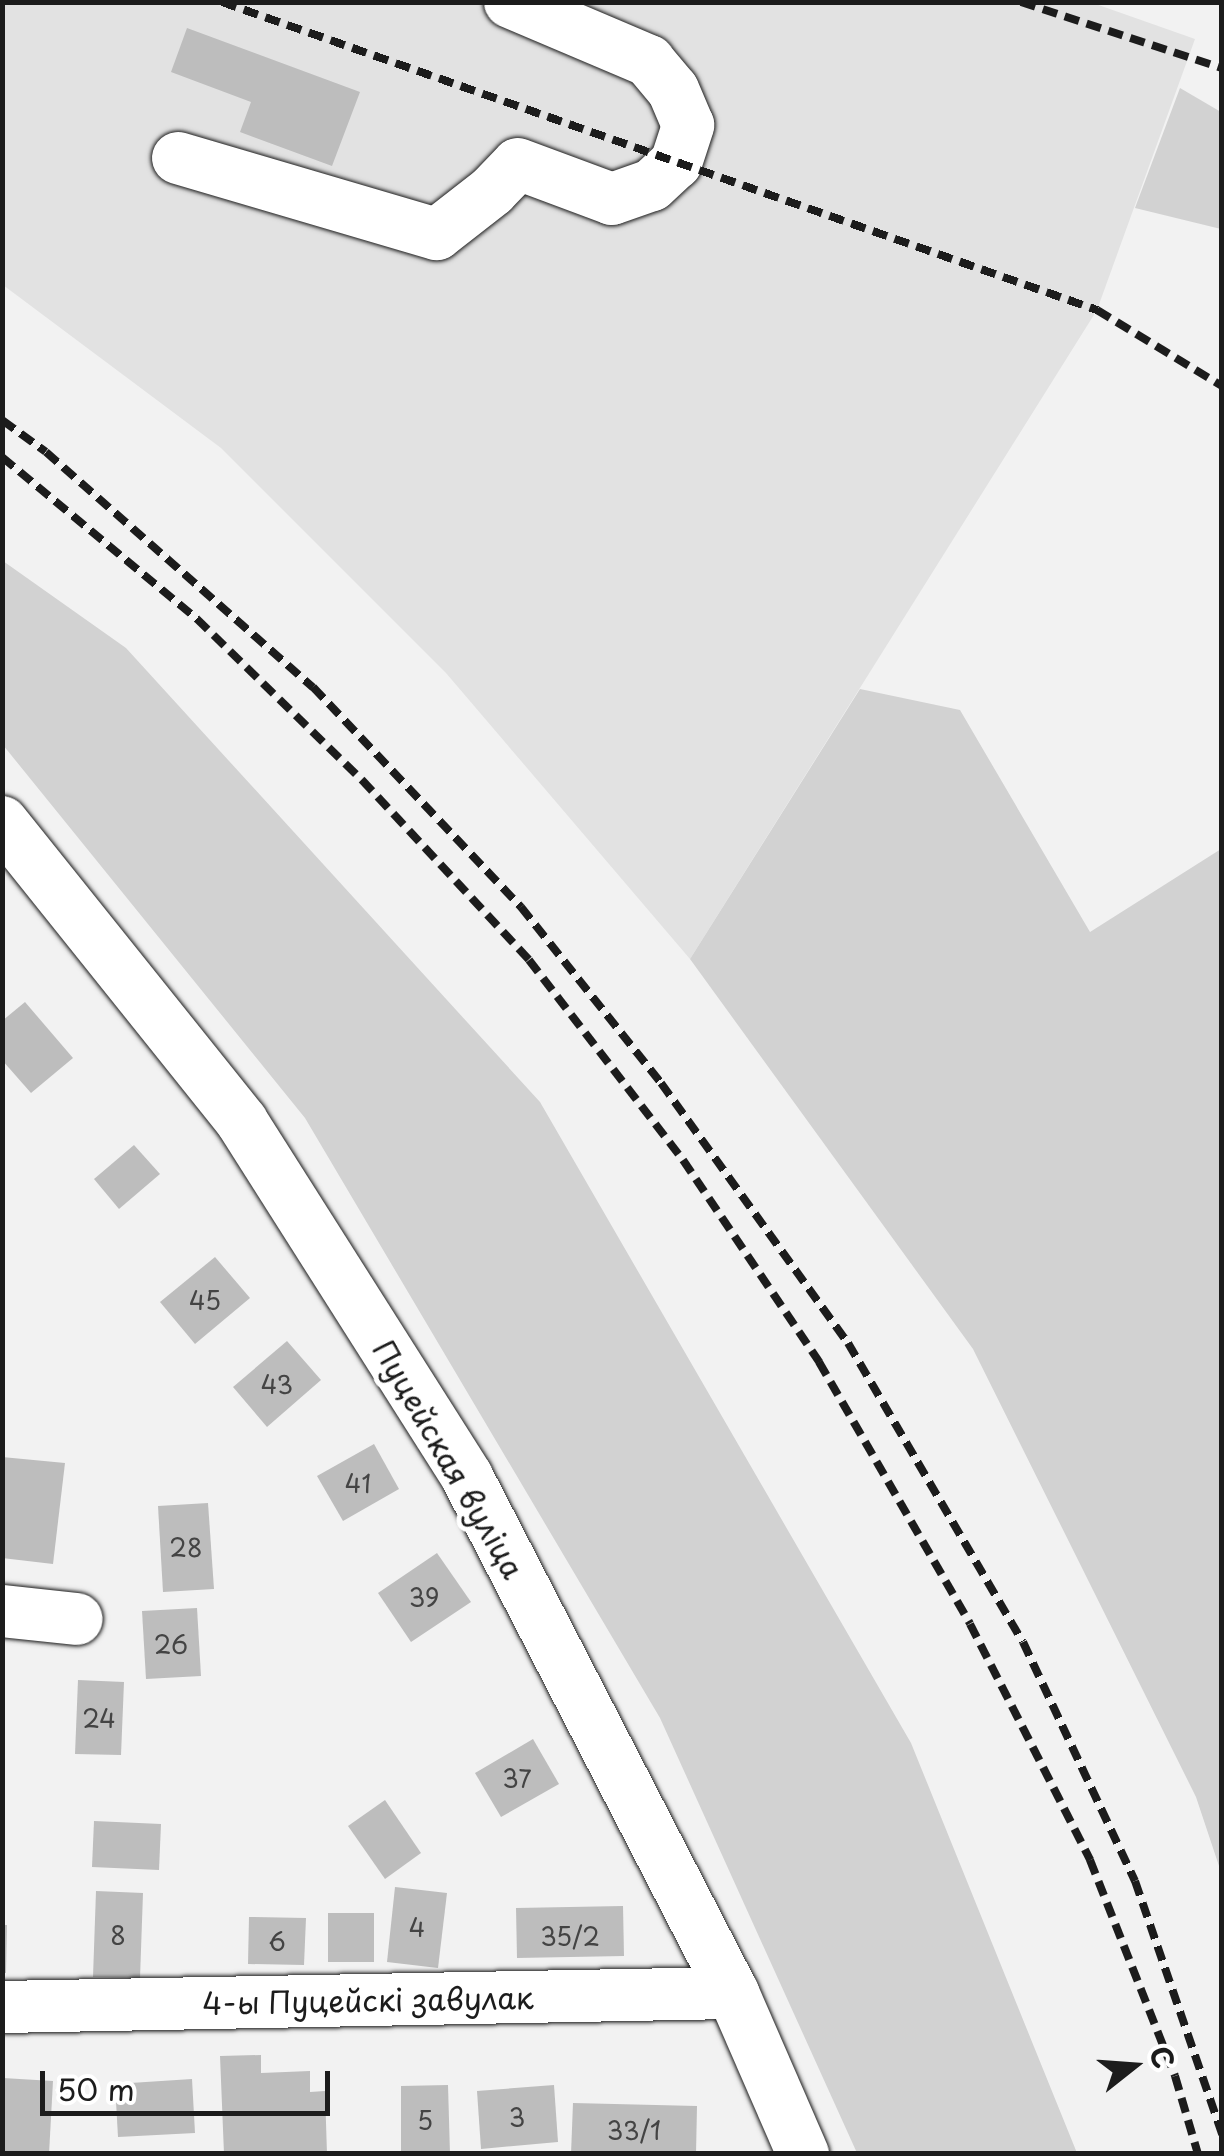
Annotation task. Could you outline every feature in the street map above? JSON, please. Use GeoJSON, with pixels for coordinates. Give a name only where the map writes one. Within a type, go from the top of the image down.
{"type":"FeatureCollection","features":[{"type":"Feature","properties":{"kind":"street"},"geometry":{"type":"LineString","coordinates":[[178,158],[437,234],[492,191],[518,164],[612,199],[652,185],[676,163],[688,125],[673,90],[649,60],[510,2]]}},
{"type":"Feature","properties":{"kind":"street","name":"Пуцейская вуліца"},"geometry":{"type":"LineString","coordinates":[[2,822],[242,1122],[467,1476],[733,1993],[803,2154]]}},
{"type":"Feature","properties":{"kind":"street"},"geometry":{"type":"LineString","coordinates":[[2,1611],[77,1619]]}},
{"type":"Feature","properties":{"kind":"street","name":"4-ы Пуцейскі завулак"},"geometry":{"type":"LineString","coordinates":[[2,2007],[733,1993]]}},
{"type":"Feature","properties":{"kind":"shaded area"},"geometry":{"type":"Polygon","coordinates":[[[1090,2],[1195,39],[1097,310],[690,959],[446,673],[221,448],[3,285],[2,3],[1090,2]]]}},
{"type":"Feature","properties":{"kind":"shaded area"},"geometry":{"type":"Polygon","coordinates":[[[1180,88],[1221,112],[1221,229],[1135,208],[1180,88]]]}},
{"type":"Feature","properties":{"kind":"shaded area"},"geometry":{"type":"Polygon","coordinates":[[[3,561],[126,648],[540,1102],[911,1743],[1077,2153],[857,2153],[660,1718],[305,1118],[3,745],[3,561]]]}},
{"type":"Feature","properties":{"kind":"shaded area"},"geometry":{"type":"Polygon","coordinates":[[[860,689],[960,710],[1090,932],[1221,849],[1221,1872],[1196,1797],[973,1349],[690,959],[860,689]]]}},
{"type":"Feature","properties":{"kind":"building"},"geometry":{"type":"Polygon","coordinates":[[[187,28],[360,92],[332,166],[240,132],[251,102],[171,72],[187,28]]]}},
{"type":"Feature","properties":{"kind":"building"},"geometry":{"type":"Polygon","coordinates":[[[25,1002],[73,1058],[31,1093],[2,1060],[2,1021],[25,1002]]]}},
{"type":"Feature","properties":{"kind":"building"},"geometry":{"type":"Polygon","coordinates":[[[134,1145],[160,1174],[119,1209],[94,1179],[134,1145]]]}},
{"type":"Feature","properties":{"kind":"building"},"geometry":{"type":"Polygon","coordinates":[[[215,1257],[250,1298],[195,1344],[160,1302],[215,1257]]]}},
{"type":"Feature","properties":{"kind":"building"},"geometry":{"type":"Polygon","coordinates":[[[287,1341],[321,1380],[267,1427],[233,1387],[287,1341]]]}},
{"type":"Feature","properties":{"kind":"building"},"geometry":{"type":"Polygon","coordinates":[[[374,1444],[399,1489],[343,1521],[317,1476],[374,1444]]]}},
{"type":"Feature","properties":{"kind":"building"},"geometry":{"type":"Polygon","coordinates":[[[2,1457],[65,1463],[53,1564],[2,1558],[2,1457]]]}},
{"type":"Feature","properties":{"kind":"building"},"geometry":{"type":"Polygon","coordinates":[[[208,1503],[214,1589],[163,1592],[158,1506],[208,1503]]]}},
{"type":"Feature","properties":{"kind":"building"},"geometry":{"type":"Polygon","coordinates":[[[437,1553],[471,1602],[411,1642],[378,1593],[437,1553]]]}},
{"type":"Feature","properties":{"kind":"building"},"geometry":{"type":"Polygon","coordinates":[[[197,1608],[201,1676],[146,1679],[142,1611],[197,1608]]]}},
{"type":"Feature","properties":{"kind":"building"},"geometry":{"type":"Polygon","coordinates":[[[78,1680],[124,1682],[121,1755],[75,1754],[78,1680]]]}},
{"type":"Feature","properties":{"kind":"building"},"geometry":{"type":"Polygon","coordinates":[[[533,1739],[559,1784],[501,1817],[475,1773],[533,1739]]]}},
{"type":"Feature","properties":{"kind":"building"},"geometry":{"type":"Polygon","coordinates":[[[385,1800],[421,1853],[385,1879],[348,1826],[385,1800]]]}},
{"type":"Feature","properties":{"kind":"building"},"geometry":{"type":"Polygon","coordinates":[[[94,1821],[161,1824],[159,1870],[92,1867],[94,1821]]]}},
{"type":"Feature","properties":{"kind":"building"},"geometry":{"type":"Polygon","coordinates":[[[395,1887],[447,1893],[438,1968],[387,1962],[395,1887]]]}},
{"type":"Feature","properties":{"kind":"building"},"geometry":{"type":"Polygon","coordinates":[[[96,1891],[143,1893],[140,1978],[93,1977],[96,1891]]]}},
{"type":"Feature","properties":{"kind":"building"},"geometry":{"type":"Polygon","coordinates":[[[623,1906],[624,1956],[517,1958],[516,1908],[623,1906]]]}},
{"type":"Feature","properties":{"kind":"building"},"geometry":{"type":"Polygon","coordinates":[[[328,1913],[374,1913],[374,1962],[328,1962],[328,1913]]]}},
{"type":"Feature","properties":{"kind":"building"},"geometry":{"type":"Polygon","coordinates":[[[249,1917],[306,1918],[304,1965],[248,1964],[249,1917]]]}},
{"type":"Feature","properties":{"kind":"building"},"geometry":{"type":"Polygon","coordinates":[[[2,1925],[7,1925],[6,1973],[2,1973],[2,1925]]]}},
{"type":"Feature","properties":{"kind":"building"},"geometry":{"type":"Polygon","coordinates":[[[261,2055],[261,2073],[310,2071],[310,2092],[325,2091],[327,2154],[224,2154],[220,2056],[261,2055]]]}},
{"type":"Feature","properties":{"kind":"building"},"geometry":{"type":"Polygon","coordinates":[[[3,2078],[53,2081],[49,2154],[2,2154],[3,2078]]]}},
{"type":"Feature","properties":{"kind":"building"},"geometry":{"type":"Polygon","coordinates":[[[192,2079],[195,2133],[118,2137],[115,2084],[192,2079]]]}},
{"type":"Feature","properties":{"kind":"building"},"geometry":{"type":"Polygon","coordinates":[[[448,2085],[450,2154],[401,2154],[401,2086],[448,2085]]]}},
{"type":"Feature","properties":{"kind":"building"},"geometry":{"type":"Polygon","coordinates":[[[554,2085],[558,2142],[481,2149],[477,2091],[554,2085]]]}},
{"type":"Feature","properties":{"kind":"building"},"geometry":{"type":"Polygon","coordinates":[[[573,2103],[697,2106],[696,2154],[571,2154],[573,2103]]]}},
{"type":"Feature","properties":{"kind":"railway"},"geometry":{"type":"LineString","coordinates":[[222,2],[1097,310],[1222,386]]}},
{"type":"Feature","properties":{"kind":"railway"},"geometry":{"type":"LineString","coordinates":[[1021,2],[1222,68]]}},
{"type":"Feature","properties":{"kind":"railway"},"geometry":{"type":"LineString","coordinates":[[2,420],[46,452],[313,687],[521,907],[661,1083],[848,1343],[1023,1642],[1135,1881],[1222,2134]]}},
{"type":"Feature","properties":{"kind":"railway"},"geometry":{"type":"LineString","coordinates":[[2,457],[197,619],[362,780],[529,960],[683,1160],[819,1362],[970,1624],[1090,1860],[1175,2076],[1198,2154]]}}]}
